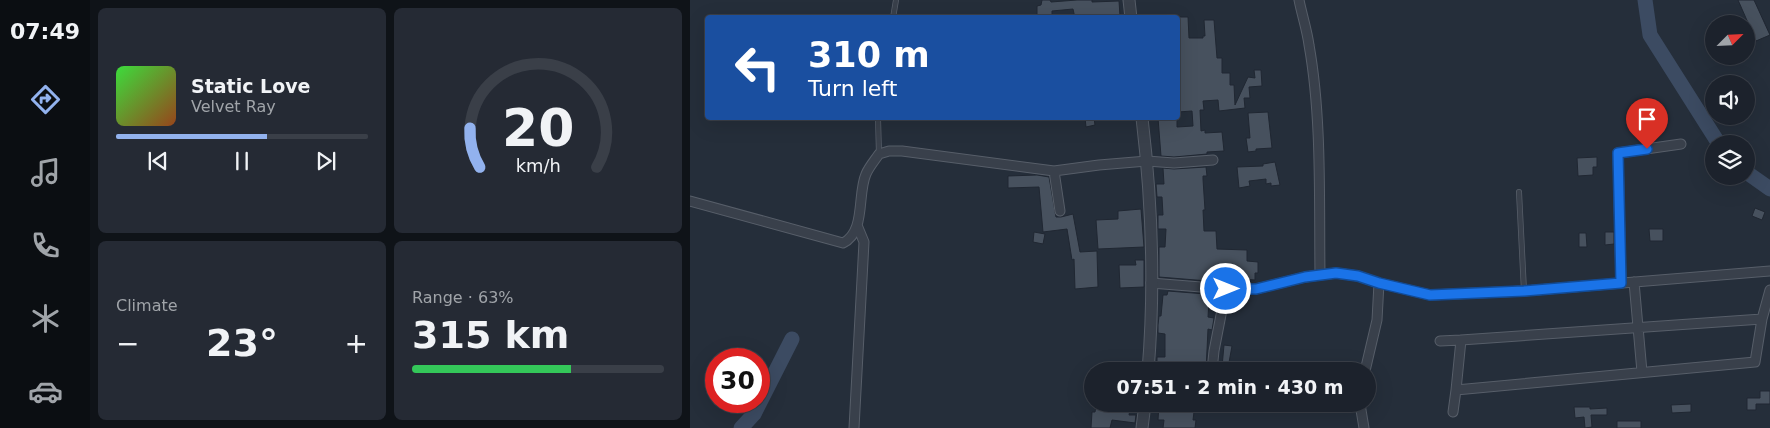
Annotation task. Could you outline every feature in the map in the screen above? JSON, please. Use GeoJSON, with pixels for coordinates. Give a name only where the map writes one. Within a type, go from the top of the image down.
{"type":"FeatureCollection","features":[{"type":"Feature","properties":{"kind":"street"},"geometry":{"type":"LineString","coordinates":[[1129,0],[1131,15]]}},
{"type":"Feature","properties":{"kind":"street"},"geometry":{"type":"LineString","coordinates":[[1299,0],[1309,45],[1314,82],[1320,275]]}},
{"type":"Feature","properties":{"kind":"street"},"geometry":{"type":"LineString","coordinates":[[1142,120],[1147,161],[1152,246],[1148,362]]}},
{"type":"Feature","properties":{"kind":"street"},"geometry":{"type":"LineString","coordinates":[[1621,283],[1618,153],[1681,144]]}},
{"type":"Feature","properties":{"kind":"street"},"geometry":{"type":"LineString","coordinates":[[690,201],[843,243],[849,240],[858,225],[866,174],[879,154],[889,151],[902,151],[1054,171],[1147,161],[1174,163],[1214,160]]}},
{"type":"Feature","properties":{"kind":"street"},"geometry":{"type":"LineString","coordinates":[[1054,171],[1060,211]]}},
{"type":"Feature","properties":{"kind":"street"},"geometry":{"type":"LineString","coordinates":[[854,428],[864,242],[858,225]]}},
{"type":"Feature","properties":{"kind":"street"},"geometry":{"type":"LineString","coordinates":[[1151,283],[1226,289],[1256,289],[1336,273],[1350,274],[1430,295],[1524,291],[1770,271]]}},
{"type":"Feature","properties":{"kind":"street"},"geometry":{"type":"LineString","coordinates":[[1634,282],[1642,372]]}},
{"type":"Feature","properties":{"kind":"street"},"geometry":{"type":"LineString","coordinates":[[1368,362],[1377,320],[1379,283]]}},
{"type":"Feature","properties":{"kind":"street"},"geometry":{"type":"LineString","coordinates":[[1213,362],[1226,289]]}},
{"type":"Feature","properties":{"kind":"street"},"geometry":{"type":"LineString","coordinates":[[1456,390],[1755,362],[1762,319],[1770,290]]}},
{"type":"Feature","properties":{"kind":"street"},"geometry":{"type":"LineString","coordinates":[[1440,341],[1762,319]]}},
{"type":"Feature","properties":{"kind":"street"},"geometry":{"type":"LineString","coordinates":[[1453,412],[1461,340]]}},
{"type":"Feature","properties":{"kind":"street"},"geometry":{"type":"LineString","coordinates":[[1142,428],[1144,412]]}},
{"type":"Feature","properties":{"kind":"street"},"geometry":{"type":"LineString","coordinates":[[1361,412],[1364,428]]}},
{"type":"Feature","properties":{"kind":"lane"},"geometry":{"type":"LineString","coordinates":[[894,15],[896,0]]}},
{"type":"Feature","properties":{"kind":"lane"},"geometry":{"type":"LineString","coordinates":[[878,120],[879,154]]}},
{"type":"Feature","properties":{"kind":"lane"},"geometry":{"type":"LineString","coordinates":[[1519,192],[1524,291]]}},
{"type":"Feature","properties":{"kind":"building"},"geometry":{"type":"Polygon","coordinates":[[[1042,0],[1050,0],[1051,2],[1077,0],[1092,0],[1092,2],[1119,1],[1120,15],[1074,15],[1073,9],[1052,11],[1052,15],[1037,15],[1037,6],[1041,5],[1042,0]]]}},
{"type":"Feature","properties":{"kind":"building"},"geometry":{"type":"Polygon","coordinates":[[[1738,0],[1754,0],[1770,35],[1756,41],[1755,15],[1745,15],[1738,0]]]}},
{"type":"Feature","properties":{"kind":"building"},"geometry":{"type":"Polygon","coordinates":[[[1180,17],[1188,17],[1189,38],[1203,38],[1205,36],[1204,20],[1214,20],[1217,58],[1222,58],[1222,73],[1230,73],[1230,85],[1234,85],[1235,105],[1248,77],[1255,78],[1254,70],[1261,70],[1262,86],[1249,87],[1250,98],[1244,98],[1245,108],[1219,111],[1218,100],[1203,101],[1204,110],[1200,110],[1201,131],[1205,130],[1205,133],[1222,132],[1224,151],[1174,157],[1161,156],[1158,120],[1177,120],[1177,127],[1193,126],[1192,111],[1180,112],[1180,17]]]}},
{"type":"Feature","properties":{"kind":"building"},"geometry":{"type":"Polygon","coordinates":[[[1268,112],[1272,148],[1256,149],[1256,151],[1248,152],[1246,138],[1250,138],[1248,113],[1268,112]]]}},
{"type":"Feature","properties":{"kind":"building"},"geometry":{"type":"Polygon","coordinates":[[[1085,120],[1094,120],[1095,125],[1086,127],[1085,120]]]}},
{"type":"Feature","properties":{"kind":"building"},"geometry":{"type":"Polygon","coordinates":[[[1597,157],[1597,167],[1593,167],[1593,175],[1578,176],[1577,158],[1597,157]]]}},
{"type":"Feature","properties":{"kind":"building"},"geometry":{"type":"Polygon","coordinates":[[[1275,162],[1280,185],[1271,186],[1271,183],[1266,184],[1266,179],[1249,181],[1250,186],[1239,188],[1237,167],[1263,166],[1263,164],[1275,162]]]}},
{"type":"Feature","properties":{"kind":"building"},"geometry":{"type":"Polygon","coordinates":[[[1206,167],[1207,176],[1203,176],[1204,231],[1216,231],[1217,249],[1247,250],[1247,261],[1258,262],[1258,273],[1255,273],[1255,280],[1240,279],[1240,277],[1208,277],[1208,281],[1159,277],[1159,247],[1165,247],[1166,229],[1158,229],[1158,215],[1163,215],[1162,197],[1157,197],[1156,184],[1164,184],[1163,168],[1206,167]]]}},
{"type":"Feature","properties":{"kind":"building"},"geometry":{"type":"Polygon","coordinates":[[[1037,175],[1049,177],[1056,217],[1073,214],[1080,252],[1097,251],[1098,287],[1075,289],[1074,259],[1072,260],[1067,229],[1043,232],[1039,187],[1008,188],[1008,176],[1037,175]]]}},
{"type":"Feature","properties":{"kind":"building"},"geometry":{"type":"Polygon","coordinates":[[[1755,208],[1765,212],[1762,220],[1752,216],[1755,208]]]}},
{"type":"Feature","properties":{"kind":"building"},"geometry":{"type":"Polygon","coordinates":[[[1141,209],[1144,247],[1098,249],[1096,220],[1118,219],[1118,211],[1141,209]]]}},
{"type":"Feature","properties":{"kind":"building"},"geometry":{"type":"Polygon","coordinates":[[[1649,229],[1663,229],[1663,241],[1650,241],[1649,229]]]}},
{"type":"Feature","properties":{"kind":"building"},"geometry":{"type":"Polygon","coordinates":[[[1034,232],[1045,234],[1043,244],[1033,242],[1034,232]]]}},
{"type":"Feature","properties":{"kind":"building"},"geometry":{"type":"Polygon","coordinates":[[[1605,232],[1614,232],[1614,244],[1605,245],[1605,232]]]}},
{"type":"Feature","properties":{"kind":"building"},"geometry":{"type":"Polygon","coordinates":[[[1579,233],[1586,233],[1587,247],[1579,247],[1579,233]]]}},
{"type":"Feature","properties":{"kind":"building"},"geometry":{"type":"Polygon","coordinates":[[[1135,260],[1144,260],[1144,287],[1120,288],[1119,265],[1136,265],[1135,260]]]}},
{"type":"Feature","properties":{"kind":"building"},"geometry":{"type":"Polygon","coordinates":[[[1168,291],[1218,295],[1217,302],[1209,301],[1208,317],[1214,318],[1212,330],[1208,329],[1206,362],[1157,362],[1157,357],[1165,357],[1165,334],[1158,333],[1158,325],[1163,295],[1167,295],[1168,291]]]}},
{"type":"Feature","properties":{"kind":"building"},"geometry":{"type":"Polygon","coordinates":[[[1224,345],[1232,346],[1229,362],[1222,362],[1224,345]]]}},
{"type":"Feature","properties":{"kind":"building"},"geometry":{"type":"Polygon","coordinates":[[[1760,391],[1770,391],[1770,404],[1756,404],[1756,410],[1747,410],[1747,398],[1760,398],[1760,391]]]}},
{"type":"Feature","properties":{"kind":"building"},"geometry":{"type":"Polygon","coordinates":[[[1691,404],[1691,412],[1672,413],[1671,405],[1691,404]]]}},
{"type":"Feature","properties":{"kind":"building"},"geometry":{"type":"Polygon","coordinates":[[[1574,407],[1590,407],[1590,409],[1607,408],[1607,415],[1591,415],[1592,427],[1585,428],[1584,417],[1575,418],[1574,407]]]}},
{"type":"Feature","properties":{"kind":"building"},"geometry":{"type":"Polygon","coordinates":[[[1092,412],[1130,412],[1129,415],[1136,415],[1135,423],[1112,420],[1110,428],[1091,428],[1092,412]]]}},
{"type":"Feature","properties":{"kind":"building"},"geometry":{"type":"Polygon","coordinates":[[[1158,412],[1194,412],[1193,420],[1196,420],[1195,428],[1163,428],[1164,420],[1158,420],[1158,412]]]}},
{"type":"Feature","properties":{"kind":"building"},"geometry":{"type":"Polygon","coordinates":[[[1617,421],[1641,421],[1641,428],[1617,428],[1617,421]]]}},
{"type":"Feature","properties":{"kind":"waterway"},"geometry":{"type":"LineString","coordinates":[[1645,0],[1650,35],[1713,135]]}},
{"type":"Feature","properties":{"kind":"waterway"},"geometry":{"type":"LineString","coordinates":[[1755,178],[1770,189]]}},
{"type":"Feature","properties":{"kind":"waterway"},"geometry":{"type":"LineString","coordinates":[[741,428],[754,414],[792,339]]}},
{"type":"Feature","properties":{"kind":"route"},"geometry":{"type":"LineString","coordinates":[[1226,289],[1256,289],[1305,277],[1336,273],[1350,274],[1430,295],[1524,291],[1621,283],[1618,153],[1647,149]]}}]}
